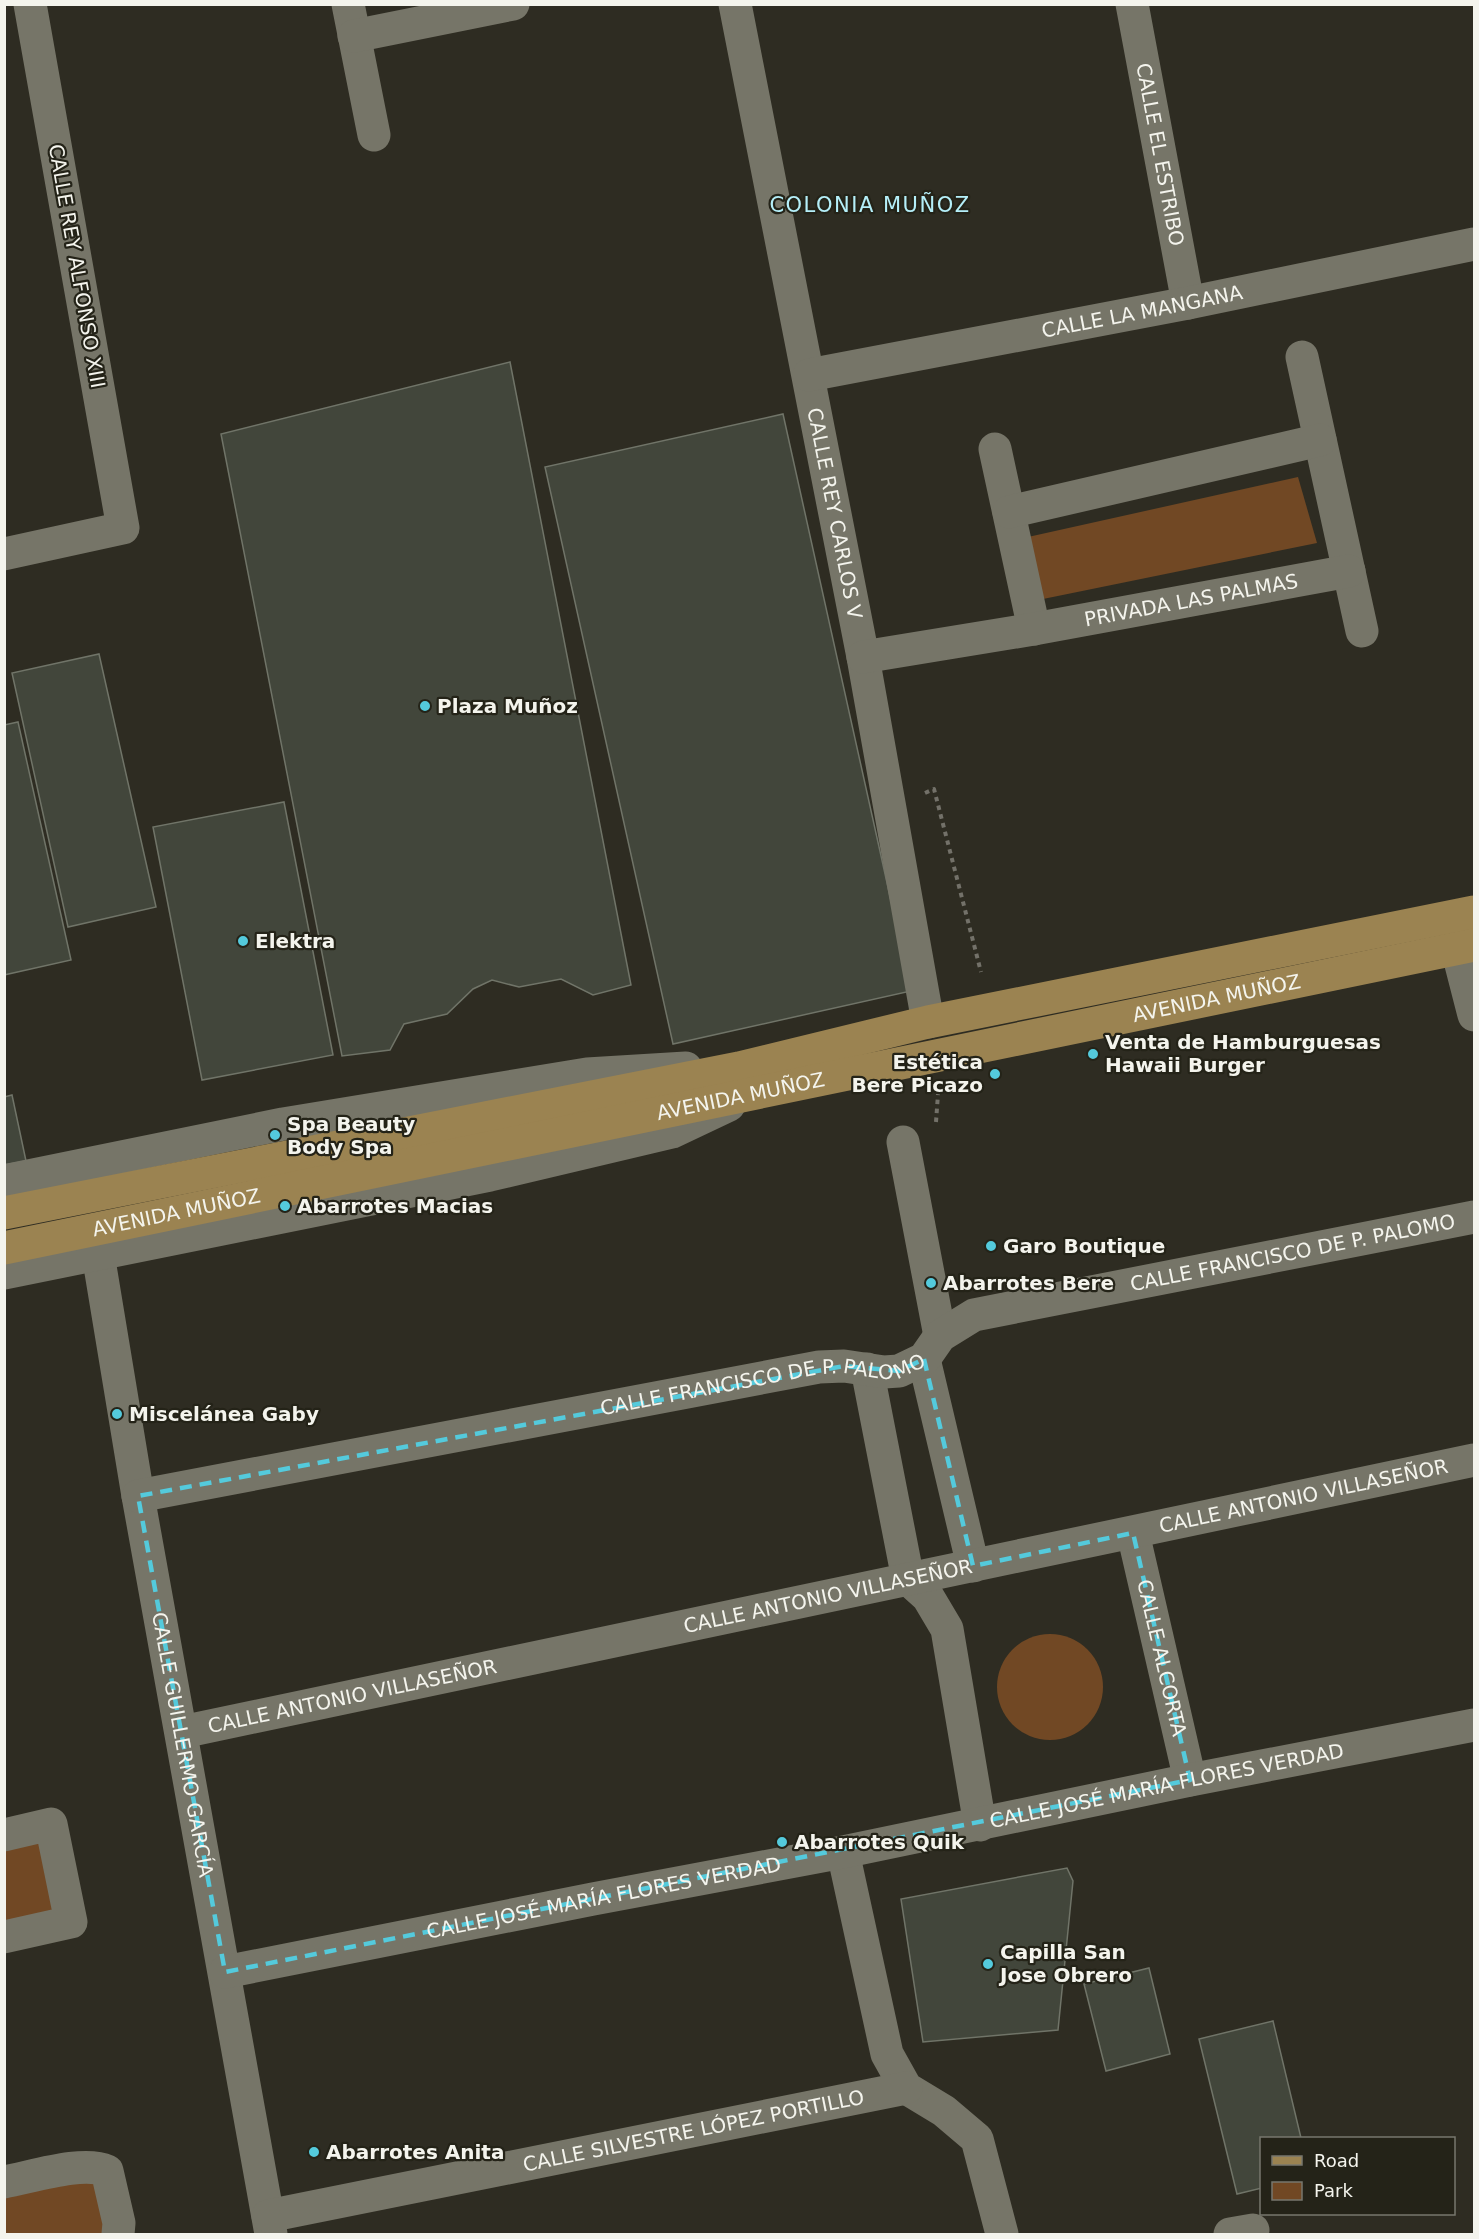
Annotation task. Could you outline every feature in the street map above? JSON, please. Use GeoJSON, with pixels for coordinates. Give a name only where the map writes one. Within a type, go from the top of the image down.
{"type":"FeatureCollection","features":[{"type":"Feature","properties":{"kind":"main road","name":"AVENIDA MUÑOZ"},"geometry":{"type":"LineString","coordinates":[[4,1248],[747,1081],[928,1022],[1474,912]]}},
{"type":"Feature","properties":{"kind":"main road","name":"AVENIDA MUÑOZ"},"geometry":{"type":"LineString","coordinates":[[4,1213],[747,1081],[1466,947]]}},
{"type":"Feature","properties":{"kind":"street","name":"CALLE REY ALFONSO XIII"},"geometry":{"type":"LineString","coordinates":[[4,554],[123,528],[30,4]]}},
{"type":"Feature","properties":{"kind":"street"},"geometry":{"type":"LineString","coordinates":[[374,135],[351,20],[513,4]]}},
{"type":"Feature","properties":{"kind":"street","name":"CALLE REY CARLOS V"},"geometry":{"type":"LineString","coordinates":[[735,4],[863,657],[928,1022]]}},
{"type":"Feature","properties":{"kind":"street","name":"CALLE EL ESTRIBO"},"geometry":{"type":"LineString","coordinates":[[1132,4],[1188,303]]}},
{"type":"Feature","properties":{"kind":"street","name":"CALLE LA MANGANA"},"geometry":{"type":"LineString","coordinates":[[809,375],[1188,303],[1474,244]]}},
{"type":"Feature","properties":{"kind":"street"},"geometry":{"type":"LineString","coordinates":[[1302,357],[1362,632]]}},
{"type":"Feature","properties":{"kind":"street"},"geometry":{"type":"LineString","coordinates":[[1009,512],[1320,440]]}},
{"type":"Feature","properties":{"kind":"street"},"geometry":{"type":"LineString","coordinates":[[995,449],[1034,629]]}},
{"type":"Feature","properties":{"kind":"street","name":"PRIVADA LAS PALMAS"},"geometry":{"type":"LineString","coordinates":[[863,657],[1034,629],[1349,571]]}},
{"type":"Feature","properties":{"kind":"street"},"geometry":{"type":"LineString","coordinates":[[1466,947],[1474,1015]]}},
{"type":"Feature","properties":{"kind":"street"},"geometry":{"type":"LineString","coordinates":[[4,1181],[283,1124],[587,1074],[674,1068],[747,1081]]}},
{"type":"Feature","properties":{"kind":"street"},"geometry":{"type":"LineString","coordinates":[[4,1272],[490,1175],[672,1132],[747,1081]]}},
{"type":"Feature","properties":{"kind":"street"},"geometry":{"type":"LineString","coordinates":[[903,1142],[932,1348],[973,1566]]}},
{"type":"Feature","properties":{"kind":"street","name":"CALLE FRANCISCO DE P. PALOMO"},"geometry":{"type":"LineString","coordinates":[[138,1496],[819,1368],[844,1366],[899,1371],[974,1315],[1474,1217]]}},
{"type":"Feature","properties":{"kind":"street","name":"CALLE GUILLERMO GARCÍA"},"geometry":{"type":"LineString","coordinates":[[98,1254],[138,1496],[269,2225]]}},
{"type":"Feature","properties":{"kind":"street"},"geometry":{"type":"LineString","coordinates":[[867,1369],[908,1579],[928,1597],[947,1629],[980,1825]]}},
{"type":"Feature","properties":{"kind":"street","name":"CALLE ANTONIO VILLASEÑOR"},"geometry":{"type":"LineString","coordinates":[[182,1732],[1474,1460]]}},
{"type":"Feature","properties":{"kind":"street","name":"CALLE ALCORTA"},"geometry":{"type":"LineString","coordinates":[[1133,1533],[1190,1780]]}},
{"type":"Feature","properties":{"kind":"street","name":"CALLE JOSÉ MARÍA FLORES VERDAD"},"geometry":{"type":"LineString","coordinates":[[225,1972],[980,1825],[1190,1780],[1474,1725]]}},
{"type":"Feature","properties":{"kind":"street"},"geometry":{"type":"LineString","coordinates":[[4,1835],[51,1824],[71,1922],[4,1936]]}},
{"type":"Feature","properties":{"kind":"street"},"geometry":{"type":"LineString","coordinates":[[843,1852],[887,2054],[906,2088],[944,2111],[977,2139],[1002,2235]]}},
{"type":"Feature","properties":{"kind":"street","name":"CALLE SILVESTRE LÓPEZ PORTILLO"},"geometry":{"type":"LineString","coordinates":[[269,2225],[906,2088]]}},
{"type":"Feature","properties":{"kind":"street"},"geometry":{"type":"LineString","coordinates":[[4,2182],[97,2166],[107,2171],[119,2223],[118,2235]]}},
{"type":"Feature","properties":{"kind":"path"},"geometry":{"type":"LineString","coordinates":[[916,797],[934,789],[990,1010]]}},
{"type":"Feature","properties":{"kind":"highlighted area"},"geometry":{"type":"Polygon","coordinates":[[[924,1359],[973,1566],[1133,1533],[1190,1780],[225,1972],[138,1496],[844,1366],[899,1371],[924,1359]]]}},
{"type":"Feature","properties":{"kind":"green space"},"geometry":{"type":"Polygon","coordinates":[[[1298,477],[1317,543],[1043,599],[1028,537],[1298,477]]]}},
{"type":"Feature","properties":{"kind":"green space"},"geometry":{"type":"Polygon","coordinates":[[[1050,1634],[1070,1638],[1087,1650],[1099,1667],[1103,1687],[1099,1707],[1087,1724],[1070,1736],[1050,1740],[1030,1736],[1013,1724],[1001,1707],[997,1687],[1001,1667],[1013,1650],[1030,1638],[1050,1634]]]}},
{"type":"Feature","properties":{"kind":"green space"},"geometry":{"type":"Polygon","coordinates":[[[45,1832],[62,1918],[5,1930],[4,1841],[45,1832]]]}},
{"type":"Feature","properties":{"kind":"green space"},"geometry":{"type":"Polygon","coordinates":[[[101,2175],[110,2234],[5,2234],[4,2186],[101,2175]]]}},
{"type":"Feature","properties":{"kind":"building","name":"Plaza Muñoz"},"geometry":{"type":"Polygon","coordinates":[[[510,362],[631,985],[593,995],[561,979],[519,987],[492,980],[473,989],[447,1014],[404,1024],[390,1050],[342,1056],[221,434],[510,362]]]}},
{"type":"Feature","properties":{"kind":"building"},"geometry":{"type":"Polygon","coordinates":[[[783,414],[911,991],[673,1044],[545,467],[783,414]]]}},
{"type":"Feature","properties":{"kind":"building"},"geometry":{"type":"Polygon","coordinates":[[[99,654],[156,907],[68,927],[12,673],[99,654]]]}},
{"type":"Feature","properties":{"kind":"building"},"geometry":{"type":"Polygon","coordinates":[[[18,722],[71,960],[4,975],[4,725],[18,722]]]}},
{"type":"Feature","properties":{"kind":"building","name":"Elektra"},"geometry":{"type":"Polygon","coordinates":[[[284,802],[333,1055],[202,1080],[153,827],[284,802]]]}},
{"type":"Feature","properties":{"kind":"building"},"geometry":{"type":"Polygon","coordinates":[[[12,1095],[26,1161],[4,1165],[4,1097],[12,1095]]]}},
{"type":"Feature","properties":{"kind":"building","name":"Capilla San Jose Obrero"},"geometry":{"type":"Polygon","coordinates":[[[1067,1868],[1073,1881],[1058,2030],[923,2042],[901,1899],[1067,1868]]]}},
{"type":"Feature","properties":{"kind":"building"},"geometry":{"type":"Polygon","coordinates":[[[1149,1968],[1170,2054],[1106,2071],[1084,1984],[1149,1968]]]}},
{"type":"Feature","properties":{"kind":"building"},"geometry":{"type":"Polygon","coordinates":[[[1273,2021],[1301,2137],[1260,2137],[1260,2188],[1237,2194],[1199,2039],[1273,2021]]]}},
{"type":"Feature","properties":{"kind":"place","name":"Plaza Muñoz"},"geometry":{"type":"Point","coordinates":[425,706]}},
{"type":"Feature","properties":{"kind":"place","name":"Elektra"},"geometry":{"type":"Point","coordinates":[243,941]}},
{"type":"Feature","properties":{"kind":"place","name":"Venta de Hamburguesas Hawaii Burger"},"geometry":{"type":"Point","coordinates":[1093,1054]}},
{"type":"Feature","properties":{"kind":"place","name":"Estética Bere Picazo"},"geometry":{"type":"Point","coordinates":[995,1074]}},
{"type":"Feature","properties":{"kind":"place","name":"Spa Beauty Body Spa"},"geometry":{"type":"Point","coordinates":[275,1135]}},
{"type":"Feature","properties":{"kind":"place","name":"Abarrotes Macias"},"geometry":{"type":"Point","coordinates":[285,1206]}},
{"type":"Feature","properties":{"kind":"place","name":"Garo Boutique"},"geometry":{"type":"Point","coordinates":[991,1246]}},
{"type":"Feature","properties":{"kind":"place","name":"Abarrotes Bere"},"geometry":{"type":"Point","coordinates":[931,1283]}},
{"type":"Feature","properties":{"kind":"place","name":"Miscelánea Gaby"},"geometry":{"type":"Point","coordinates":[117,1414]}},
{"type":"Feature","properties":{"kind":"place","name":"Abarrotes Quik"},"geometry":{"type":"Point","coordinates":[782,1842]}},
{"type":"Feature","properties":{"kind":"place","name":"Capilla San Jose Obrero"},"geometry":{"type":"Point","coordinates":[988,1964]}},
{"type":"Feature","properties":{"kind":"place","name":"Abarrotes Anita"},"geometry":{"type":"Point","coordinates":[314,2152]}},
{"type":"Feature","properties":{"kind":"district","name":"COLONIA MUÑOZ"},"geometry":{"type":"Point","coordinates":[870,205]}}]}
